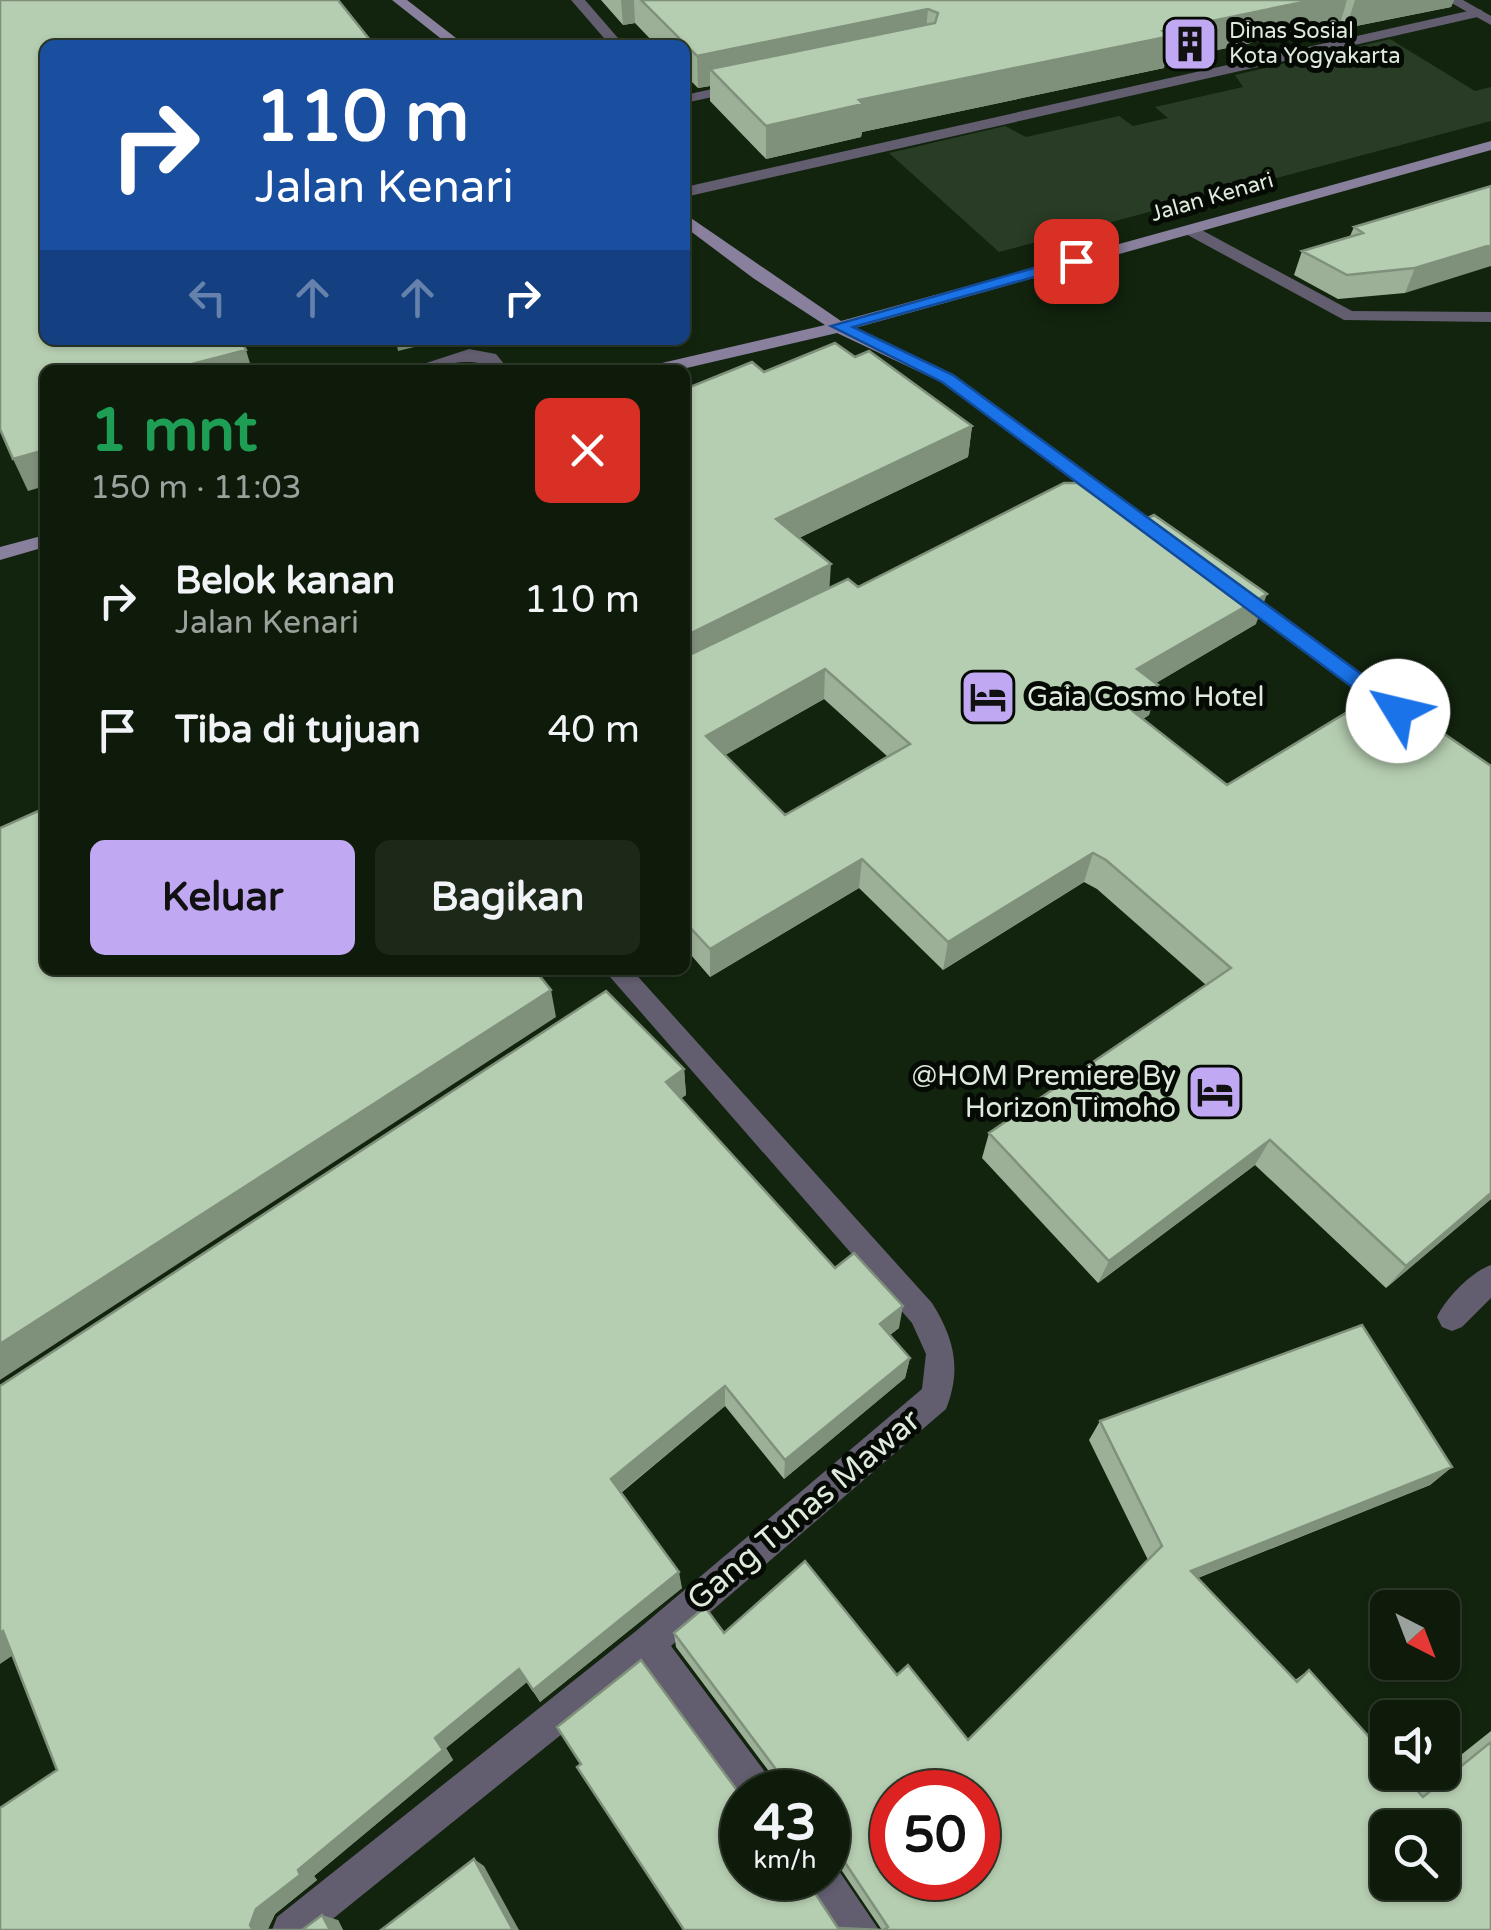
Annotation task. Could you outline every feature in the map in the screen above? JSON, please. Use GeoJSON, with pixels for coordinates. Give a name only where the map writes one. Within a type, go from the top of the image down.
{"type":"FeatureCollection","features":[{"type":"Feature","properties":{"kind":"main road"},"geometry":{"type":"LineString","coordinates":[[399,0],[451,40]]}},
{"type":"Feature","properties":{"kind":"main road","name":"Jalan Kenari"},"geometry":{"type":"LineString","coordinates":[[676,365],[839,326],[1491,145]]}},
{"type":"Feature","properties":{"kind":"main road"},"geometry":{"type":"LineString","coordinates":[[690,223],[759,276],[839,326],[948,378],[1073,482],[1178,548]]}},
{"type":"Feature","properties":{"kind":"main road"},"geometry":{"type":"LineString","coordinates":[[0,552],[40,542]]}},
{"type":"Feature","properties":{"kind":"main road"},"geometry":{"type":"LineString","coordinates":[[1210,572],[1414,722]]}},
{"type":"Feature","properties":{"kind":"street"},"geometry":{"type":"LineString","coordinates":[[578,0],[614,40]]}},
{"type":"Feature","properties":{"kind":"street"},"geometry":{"type":"LineString","coordinates":[[1454,0],[1484,17]]}},
{"type":"Feature","properties":{"kind":"street"},"geometry":{"type":"LineString","coordinates":[[690,191],[1484,17]]}},
{"type":"Feature","properties":{"kind":"street"},"geometry":{"type":"LineString","coordinates":[[690,98],[759,83]]}},
{"type":"Feature","properties":{"kind":"street"},"geometry":{"type":"LineString","coordinates":[[1190,230],[1350,316],[1491,317]]}},
{"type":"Feature","properties":{"kind":"street"},"geometry":{"type":"LineString","coordinates":[[431,365],[469,354],[490,358],[496,365]]}},
{"type":"Feature","properties":{"kind":"street","name":"Gang Tunas Mawar"},"geometry":{"type":"LineString","coordinates":[[290,1930],[648,1643],[935,1398],[944,1366],[940,1342],[922,1313],[621,984]]}},
{"type":"Feature","properties":{"kind":"street"},"geometry":{"type":"LineString","coordinates":[[1452,1317],[1491,1278]]}},
{"type":"Feature","properties":{"kind":"street"},"geometry":{"type":"LineString","coordinates":[[648,1643],[743,1770]]}},
{"type":"Feature","properties":{"kind":"street"},"geometry":{"type":"LineString","coordinates":[[838,1900],[861,1930]]}},
{"type":"Feature","properties":{"kind":"green space"},"geometry":{"type":"Polygon","coordinates":[[[1390,39],[1475,91],[1491,87],[1491,121],[999,252],[889,153],[1005,126],[1026,137],[1119,116],[1133,126],[1168,118],[1155,107],[1243,87],[1235,75],[1390,39]]]}},
{"type":"Feature","properties":{"kind":"building"},"geometry":{"type":"Polygon","coordinates":[[[0,0],[338,0],[370,40],[40,40],[40,345],[244,345],[246,350],[188,365],[40,365],[40,451],[13,459],[0,429],[0,0]]]}},
{"type":"Feature","properties":{"kind":"building"},"geometry":{"type":"Polygon","coordinates":[[[641,0],[1313,0],[1163,31],[1171,36],[859,100],[863,104],[766,126],[710,69],[935,23],[938,13],[928,9],[697,56],[690,49],[690,40],[681,40],[641,0]]]}},
{"type":"Feature","properties":{"kind":"building"},"geometry":{"type":"Polygon","coordinates":[[[1491,186],[1491,245],[1415,268],[1347,275],[1302,251],[1363,233],[1354,227],[1491,186]]]}},
{"type":"Feature","properties":{"kind":"building"},"geometry":{"type":"Polygon","coordinates":[[[835,343],[855,357],[869,351],[972,426],[776,519],[831,564],[690,634],[690,387],[752,362],[764,372],[835,343]]]}},
{"type":"Feature","properties":{"kind":"building"},"geometry":{"type":"Polygon","coordinates":[[[1064,483],[1077,483],[1135,524],[1154,515],[1267,594],[1137,669],[1158,685],[1125,705],[1227,785],[1382,691],[1491,766],[1491,1193],[1406,1266],[1270,1140],[1109,1261],[989,1133],[1231,968],[1093,853],[948,942],[862,859],[710,949],[690,927],[690,655],[848,579],[858,587],[1064,483]],[[825,669],[706,736],[785,815],[910,744],[825,669]]]}},
{"type":"Feature","properties":{"kind":"building"},"geometry":{"type":"Polygon","coordinates":[[[40,810],[40,975],[539,975],[551,990],[0,1344],[0,828],[40,810]]]}},
{"type":"Feature","properties":{"kind":"building"},"geometry":{"type":"Polygon","coordinates":[[[606,991],[684,1069],[666,1082],[835,1268],[854,1253],[903,1306],[880,1324],[910,1358],[785,1460],[725,1386],[611,1479],[679,1572],[533,1690],[519,1669],[435,1738],[443,1750],[256,1909],[250,1925],[253,1930],[0,1930],[0,1808],[57,1770],[3,1631],[0,1633],[0,1386],[606,991]]]}},
{"type":"Feature","properties":{"kind":"building"},"geometry":{"type":"Polygon","coordinates":[[[1362,1325],[1452,1467],[1191,1571],[1297,1682],[1309,1670],[1370,1738],[1370,1790],[1417,1790],[1423,1797],[1432,1790],[1460,1790],[1460,1767],[1491,1742],[1491,1930],[884,1930],[888,1927],[850,1870],[850,1770],[775,1770],[674,1633],[705,1607],[724,1633],[805,1561],[897,1675],[908,1665],[968,1740],[1162,1546],[1100,1421],[1362,1325]]]}},
{"type":"Feature","properties":{"kind":"building"},"geometry":{"type":"Polygon","coordinates":[[[641,1660],[722,1770],[720,1900],[820,1900],[838,1928],[884,1930],[684,1930],[577,1767],[581,1764],[557,1727],[641,1660]]]}},
{"type":"Feature","properties":{"kind":"building"},"geometry":{"type":"Polygon","coordinates":[[[474,1859],[513,1930],[381,1930],[474,1859]]]}},
{"type":"Feature","properties":{"kind":"building"},"geometry":{"type":"Polygon","coordinates":[[[322,1915],[330,1930],[302,1930],[322,1915]]]}},
{"type":"Feature","properties":{"kind":"place","name":"Dinas Sosial Kota Yogyakarta"},"geometry":{"type":"Point","coordinates":[1190,44]}},
{"type":"Feature","properties":{"kind":"place","name":"Gaia Cosmo Hotel"},"geometry":{"type":"Point","coordinates":[988,697]}},
{"type":"Feature","properties":{"kind":"place","name":"@HOM Premiere By Horizon Timoho"},"geometry":{"type":"Point","coordinates":[1215,1092]}},
{"type":"Feature","properties":{"kind":"route"},"geometry":{"type":"LineString","coordinates":[[1076,261],[839,326],[948,378],[1398,711]]}}]}
